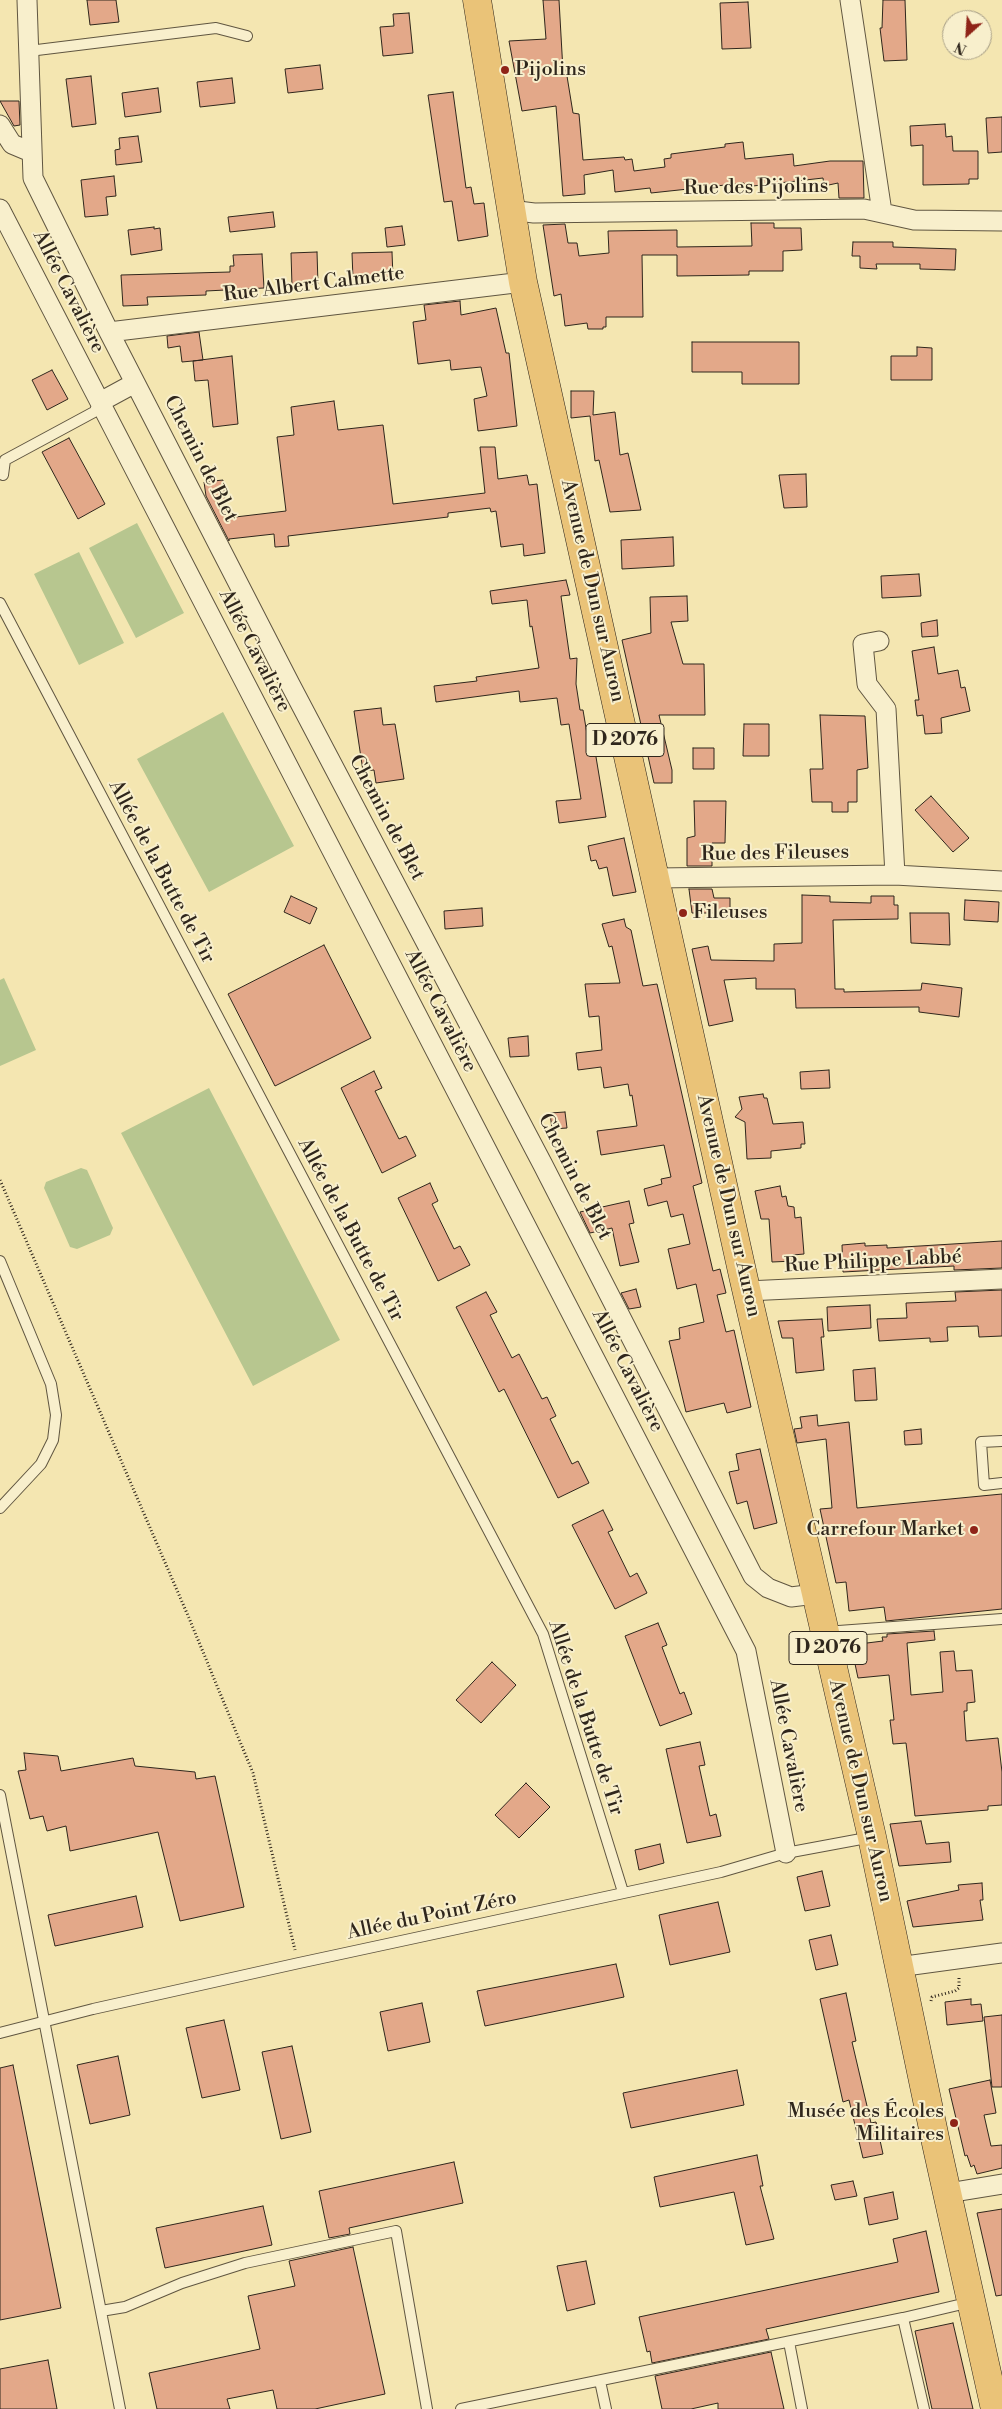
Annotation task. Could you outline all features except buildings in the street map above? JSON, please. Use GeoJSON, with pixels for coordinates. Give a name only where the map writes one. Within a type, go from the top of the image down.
{"type":"FeatureCollection","features":[{"type":"Feature","properties":{"kind":"main road","name":"Avenue de Dun sur Auron"},"geometry":{"type":"LineString","coordinates":[[477,0],[510,210],[524,282],[747,1291],[872,1837],[898,1967],[995,2409]]}},
{"type":"Feature","properties":{"kind":"street","name":"Chemin de Blet"},"geometry":{"type":"LineString","coordinates":[[27,0],[33,178],[109,332],[290,684],[543,1165],[753,1576],[768,1588],[791,1597],[815,1594]]}},
{"type":"Feature","properties":{"kind":"street"},"geometry":{"type":"LineString","coordinates":[[850,0],[882,212]]}},
{"type":"Feature","properties":{"kind":"street"},"geometry":{"type":"LineString","coordinates":[[0,125],[12,144],[31,152]]}},
{"type":"Feature","properties":{"kind":"street","name":"Allée Cavalière"},"geometry":{"type":"LineString","coordinates":[[0,209],[746,1651],[786,1853]]}},
{"type":"Feature","properties":{"kind":"street","name":"Rue des Pijolins"},"geometry":{"type":"LineString","coordinates":[[510,210],[534,213],[864,209],[914,220],[1002,221]]}},
{"type":"Feature","properties":{"kind":"street","name":"Rue Albert Calmette"},"geometry":{"type":"LineString","coordinates":[[109,332],[524,282]]}},
{"type":"Feature","properties":{"kind":"street"},"geometry":{"type":"LineString","coordinates":[[100,402],[135,383]]}},
{"type":"Feature","properties":{"kind":"street"},"geometry":{"type":"LineString","coordinates":[[879,642],[863,644],[867,684],[886,709],[895,875]]}},
{"type":"Feature","properties":{"kind":"street","name":"Rue des Fileuses"},"geometry":{"type":"LineString","coordinates":[[656,878],[895,875],[1002,881]]}},
{"type":"Feature","properties":{"kind":"street","name":"Rue Philippe Labbé"},"geometry":{"type":"LineString","coordinates":[[747,1291],[1002,1278]]}},
{"type":"Feature","properties":{"kind":"street"},"geometry":{"type":"LineString","coordinates":[[898,1967],[1002,1953]]}},
{"type":"Feature","properties":{"kind":"street"},"geometry":{"type":"LineString","coordinates":[[948,2193],[1002,2184]]}},
{"type":"Feature","properties":{"kind":"lane"},"geometry":{"type":"LineString","coordinates":[[29,51],[216,28],[247,36]]}},
{"type":"Feature","properties":{"kind":"lane"},"geometry":{"type":"LineString","coordinates":[[3,475],[5,460],[94,412],[100,402]]}},
{"type":"Feature","properties":{"kind":"lane","name":"Allée de la Butte de Tir"},"geometry":{"type":"LineString","coordinates":[[0,603],[543,1634],[623,1892]]}},
{"type":"Feature","properties":{"kind":"lane"},"geometry":{"type":"LineString","coordinates":[[0,1261],[51,1384],[56,1415],[53,1440],[41,1464],[0,1508]]}},
{"type":"Feature","properties":{"kind":"lane"},"geometry":{"type":"LineString","coordinates":[[1002,1441],[981,1442],[984,1485],[1002,1483]]}},
{"type":"Feature","properties":{"kind":"lane"},"geometry":{"type":"LineString","coordinates":[[824,1632],[1002,1619]]}},
{"type":"Feature","properties":{"kind":"lane"},"geometry":{"type":"LineString","coordinates":[[0,1795],[120,2409]]}},
{"type":"Feature","properties":{"kind":"lane","name":"Allée du Point Zéro"},"geometry":{"type":"LineString","coordinates":[[0,2033],[299,1963],[721,1872],[786,1853],[872,1837]]}},
{"type":"Feature","properties":{"kind":"lane"},"geometry":{"type":"LineString","coordinates":[[100,2311],[125,2307],[182,2283],[245,2263],[396,2230],[427,2409]]}},
{"type":"Feature","properties":{"kind":"lane"},"geometry":{"type":"LineString","coordinates":[[462,2409],[502,2405],[600,2381],[972,2302]]}},
{"type":"Feature","properties":{"kind":"lane"},"geometry":{"type":"LineString","coordinates":[[903,2318],[924,2409]]}},
{"type":"Feature","properties":{"kind":"lane"},"geometry":{"type":"LineString","coordinates":[[789,2342],[802,2409]]}},
{"type":"Feature","properties":{"kind":"lane"},"geometry":{"type":"LineString","coordinates":[[600,2381],[606,2409]]}},
{"type":"Feature","properties":{"kind":"path"},"geometry":{"type":"LineString","coordinates":[[0,1180],[196,1635],[253,1773],[299,1963]]}},
{"type":"Feature","properties":{"kind":"path"},"geometry":{"type":"LineString","coordinates":[[931,2005],[932,1997],[955,1991],[959,1988],[959,1977]]}},
{"type":"Feature","properties":{"kind":"green space"},"geometry":{"type":"Polygon","coordinates":[[[137,523],[184,613],[136,638],[89,548],[137,523]]]}},
{"type":"Feature","properties":{"kind":"green space"},"geometry":{"type":"Polygon","coordinates":[[[79,552],[124,643],[79,665],[34,574],[79,552]]]}},
{"type":"Feature","properties":{"kind":"green space"},"geometry":{"type":"Polygon","coordinates":[[[223,712],[294,846],[209,892],[137,759],[223,712]]]}},
{"type":"Feature","properties":{"kind":"green space"},"geometry":{"type":"Polygon","coordinates":[[[4,978],[36,1050],[0,1066],[0,980],[4,978]]]}},
{"type":"Feature","properties":{"kind":"green space"},"geometry":{"type":"Polygon","coordinates":[[[209,1088],[340,1340],[253,1386],[121,1133],[209,1088]]]}},
{"type":"Feature","properties":{"kind":"green space"},"geometry":{"type":"Polygon","coordinates":[[[81,1168],[87,1170],[113,1228],[110,1235],[77,1249],[70,1247],[44,1188],[46,1182],[81,1168]]]}},
{"type":"Feature","properties":{"kind":"place","name":"Pijolins"},"geometry":{"type":"Point","coordinates":[505,70]}},
{"type":"Feature","properties":{"kind":"place","name":"Fileuses"},"geometry":{"type":"Point","coordinates":[683,913]}},
{"type":"Feature","properties":{"kind":"place","name":"Carrefour Market"},"geometry":{"type":"Point","coordinates":[974,1530]}},
{"type":"Feature","properties":{"kind":"place","name":"Musée des Écoles Militaires"},"geometry":{"type":"Point","coordinates":[954,2123]}}]}
